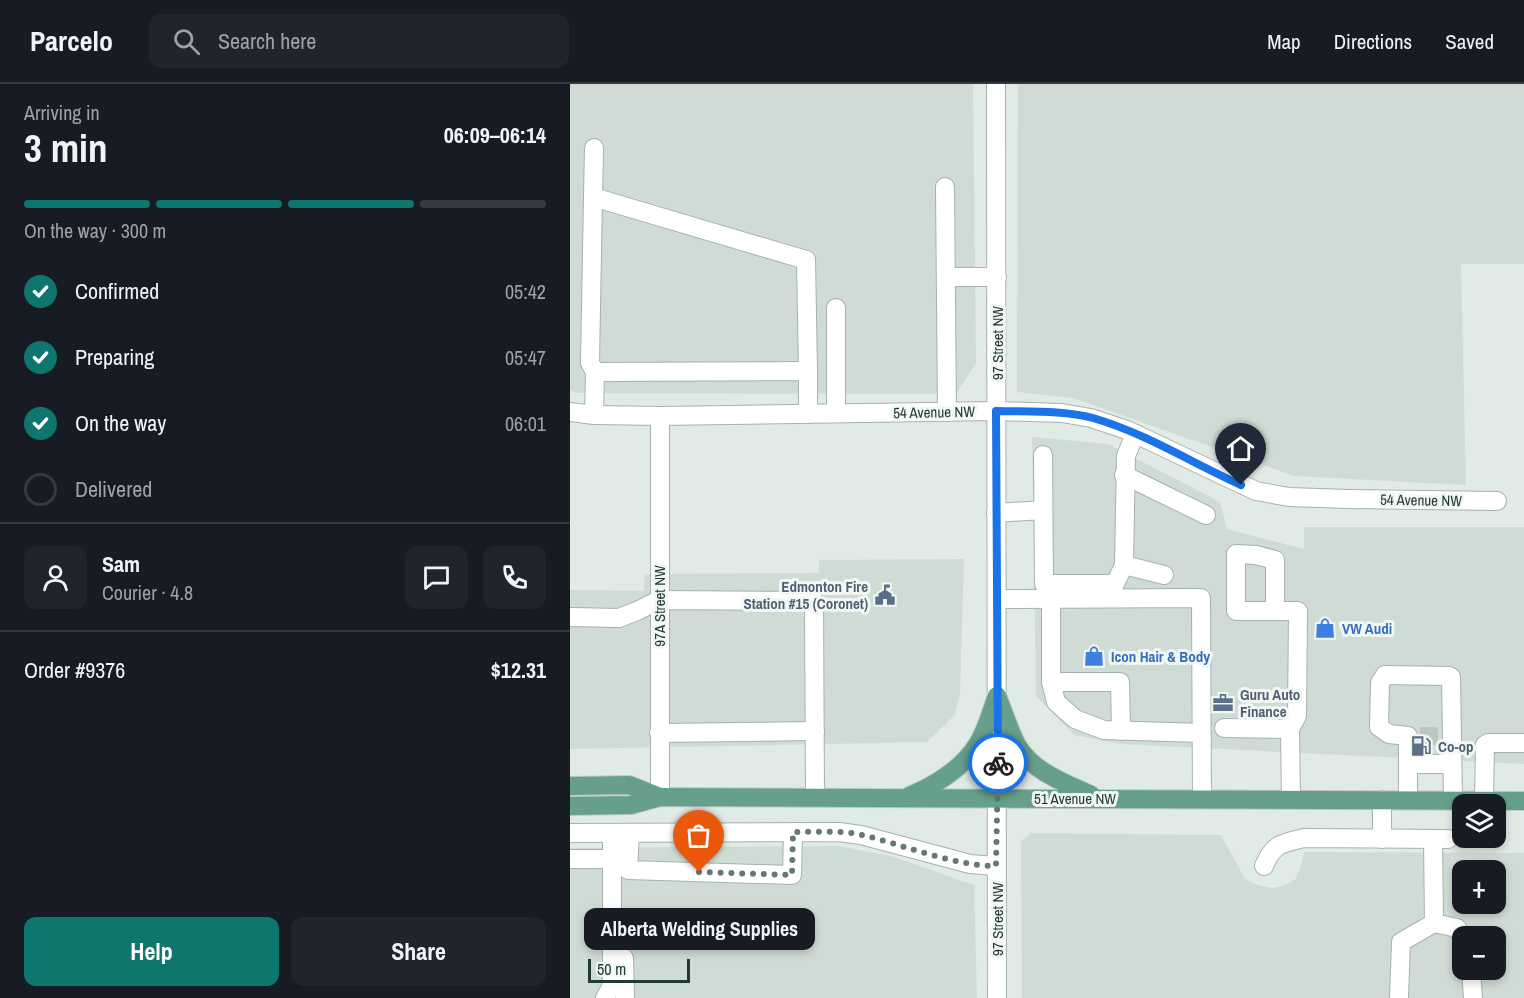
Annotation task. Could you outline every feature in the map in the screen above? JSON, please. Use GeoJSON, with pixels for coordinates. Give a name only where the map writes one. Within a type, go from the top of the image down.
{"type":"FeatureCollection","features":[{"type":"Feature","properties":{"kind":"main road"},"geometry":{"type":"LineString","coordinates":[[905,797],[922,790],[965,761],[980,741],[997,696]]}},
{"type":"Feature","properties":{"kind":"main road"},"geometry":{"type":"LineString","coordinates":[[997,696],[1017,745],[1031,761],[1046,774],[1098,798]]}},
{"type":"Feature","properties":{"kind":"main road","name":"51 Avenue NW"},"geometry":{"type":"LineString","coordinates":[[570,786],[629,785],[660,796]]}},
{"type":"Feature","properties":{"kind":"main road","name":"51 Avenue NW"},"geometry":{"type":"LineString","coordinates":[[570,806],[631,805],[660,796],[1452,800]]}},
{"type":"Feature","properties":{"kind":"main road","name":"51 Avenue NW"},"geometry":{"type":"LineString","coordinates":[[1506,801],[1524,801]]}},
{"type":"Feature","properties":{"kind":"street","name":"97 Street NW"},"geometry":{"type":"LineString","coordinates":[[996,84],[998,998]]}},
{"type":"Feature","properties":{"kind":"street"},"geometry":{"type":"LineString","coordinates":[[594,148],[590,363],[595,372],[594,415]]}},
{"type":"Feature","properties":{"kind":"street"},"geometry":{"type":"LineString","coordinates":[[945,187],[946,412]]}},
{"type":"Feature","properties":{"kind":"street"},"geometry":{"type":"LineString","coordinates":[[593,197],[806,260],[808,414]]}},
{"type":"Feature","properties":{"kind":"street"},"geometry":{"type":"LineString","coordinates":[[946,277],[997,277]]}},
{"type":"Feature","properties":{"kind":"street"},"geometry":{"type":"LineString","coordinates":[[836,308],[836,413]]}},
{"type":"Feature","properties":{"kind":"street"},"geometry":{"type":"LineString","coordinates":[[595,372],[808,371]]}},
{"type":"Feature","properties":{"kind":"street","name":"54 Avenue NW"},"geometry":{"type":"LineString","coordinates":[[570,412],[594,415],[660,416],[996,411],[1062,413],[1091,418],[1135,434],[1256,491],[1336,499],[1497,501]]}},
{"type":"Feature","properties":{"kind":"street","name":"97A Street NW"},"geometry":{"type":"LineString","coordinates":[[660,416],[660,796]]}},
{"type":"Feature","properties":{"kind":"street"},"geometry":{"type":"LineString","coordinates":[[1043,455],[1044,584],[1115,584],[1124,565],[1124,475],[1126,456],[1135,434]]}},
{"type":"Feature","properties":{"kind":"street"},"geometry":{"type":"LineString","coordinates":[[1124,475],[1206,515]]}},
{"type":"Feature","properties":{"kind":"street"},"geometry":{"type":"LineString","coordinates":[[996,513],[1043,510]]}},
{"type":"Feature","properties":{"kind":"street"},"geometry":{"type":"LineString","coordinates":[[1124,565],[1164,575]]}},
{"type":"Feature","properties":{"kind":"street"},"geometry":{"type":"LineString","coordinates":[[997,600],[1201,598],[1203,799]]}},
{"type":"Feature","properties":{"kind":"street"},"geometry":{"type":"LineString","coordinates":[[1051,599],[1051,682],[1056,702],[1074,719],[1104,730],[1201,733]]}},
{"type":"Feature","properties":{"kind":"street"},"geometry":{"type":"LineString","coordinates":[[570,617],[619,618],[659,600],[814,601],[815,797]]}},
{"type":"Feature","properties":{"kind":"street"},"geometry":{"type":"LineString","coordinates":[[1275,611],[1298,611],[1297,716],[1290,729],[1291,799]]}},
{"type":"Feature","properties":{"kind":"street"},"geometry":{"type":"LineString","coordinates":[[1051,682],[1120,682],[1121,731]]}},
{"type":"Feature","properties":{"kind":"street"},"geometry":{"type":"LineString","coordinates":[[1224,729],[1290,729]]}},
{"type":"Feature","properties":{"kind":"street"},"geometry":{"type":"LineString","coordinates":[[659,733],[815,730]]}},
{"type":"Feature","properties":{"kind":"street"},"geometry":{"type":"LineString","coordinates":[[1408,800],[1408,764],[1430,736],[1452,764],[1453,794]]}},
{"type":"Feature","properties":{"kind":"street"},"geometry":{"type":"LineString","coordinates":[[1484,794],[1485,745],[1488,743],[1524,743]]}},
{"type":"Feature","properties":{"kind":"street"},"geometry":{"type":"LineString","coordinates":[[1408,764],[1452,764]]}},
{"type":"Feature","properties":{"kind":"street"},"geometry":{"type":"LineString","coordinates":[[1382,800],[1382,838]]}},
{"type":"Feature","properties":{"kind":"street"},"geometry":{"type":"LineString","coordinates":[[628,870],[792,875],[793,832]]}},
{"type":"Feature","properties":{"kind":"street"},"geometry":{"type":"LineString","coordinates":[[570,833],[839,832],[861,835],[970,864],[996,866]]}},
{"type":"Feature","properties":{"kind":"street"},"geometry":{"type":"LineString","coordinates":[[605,998],[611,987],[612,978],[612,859],[621,833]]}},
{"type":"Feature","properties":{"kind":"street"},"geometry":{"type":"LineString","coordinates":[[621,833],[628,870],[622,886],[625,998]]}},
{"type":"Feature","properties":{"kind":"street"},"geometry":{"type":"LineString","coordinates":[[1264,866],[1269,853],[1281,843],[1304,838],[1441,839],[1434,923]]}},
{"type":"Feature","properties":{"kind":"street"},"geometry":{"type":"LineString","coordinates":[[570,859],[612,859]]}},
{"type":"Feature","properties":{"kind":"street"},"geometry":{"type":"LineString","coordinates":[[1399,998],[1401,942],[1434,923],[1452,927]]}},
{"type":"Feature","properties":{"kind":"street"},"geometry":{"type":"LineString","coordinates":[[1472,980],[1473,998]]}},
{"type":"Feature","properties":{"kind":"shaded area"},"geometry":{"type":"Polygon","coordinates":[[[570,84],[973,84],[976,363],[956,394],[576,393],[570,390],[570,84]]]}},
{"type":"Feature","properties":{"kind":"shaded area"},"geometry":{"type":"Polygon","coordinates":[[[1018,84],[1524,84],[1524,264],[1461,264],[1466,485],[1294,476],[1073,398],[1017,392],[1018,84]]]}},
{"type":"Feature","properties":{"kind":"shaded area"},"geometry":{"type":"Polygon","coordinates":[[[1032,437],[1108,444],[1220,502],[1227,529],[1304,549],[1304,527],[1524,527],[1524,764],[1120,744],[1074,735],[1036,696],[1032,437]]]}},
{"type":"Feature","properties":{"kind":"shaded area"},"geometry":{"type":"Polygon","coordinates":[[[964,559],[960,693],[955,715],[927,742],[570,749],[570,590],[644,591],[645,574],[819,573],[819,560],[964,559]]]}},
{"type":"Feature","properties":{"kind":"shaded area"},"geometry":{"type":"Polygon","coordinates":[[[1030,833],[1221,835],[1245,879],[1272,888],[1295,880],[1304,852],[1524,853],[1524,998],[1022,998],[1021,842],[1030,833]]]}},
{"type":"Feature","properties":{"kind":"shaded area"},"geometry":{"type":"Polygon","coordinates":[[[838,846],[891,856],[974,885],[977,998],[570,998],[570,848],[838,846]]]}},
{"type":"Feature","properties":{"kind":"tunnel"},"geometry":{"type":"LineString","coordinates":[[1420,736],[1438,736]]}},
{"type":"Feature","properties":{"kind":"way so far"},"geometry":{"type":"LineString","coordinates":[[699,872],[792,875],[793,832],[839,832],[861,835],[970,864],[996,866],[998,763]]}},
{"type":"Feature","properties":{"kind":"place","name":"Edmonton Fire Station #15 (Coronet)"},"geometry":{"type":"Point","coordinates":[885,595]}},
{"type":"Feature","properties":{"kind":"place","name":"VW Audi"},"geometry":{"type":"Point","coordinates":[1325,628]}},
{"type":"Feature","properties":{"kind":"place","name":"Icon Hair & Body"},"geometry":{"type":"Point","coordinates":[1094,656]}},
{"type":"Feature","properties":{"kind":"place","name":"Guru Auto Finance"},"geometry":{"type":"Point","coordinates":[1223,703]}},
{"type":"Feature","properties":{"kind":"place","name":"Co-op"},"geometry":{"type":"Point","coordinates":[1421,746]}},
{"type":"Feature","properties":{"kind":"place","name":"Alberta Welding Supplies"},"geometry":{"type":"Point","coordinates":[699,872]}},
{"type":"Feature","properties":{"kind":"route"},"geometry":{"type":"LineString","coordinates":[[998,763],[996,411],[1062,413],[1091,418],[1126,430],[1241,485]]}}]}
